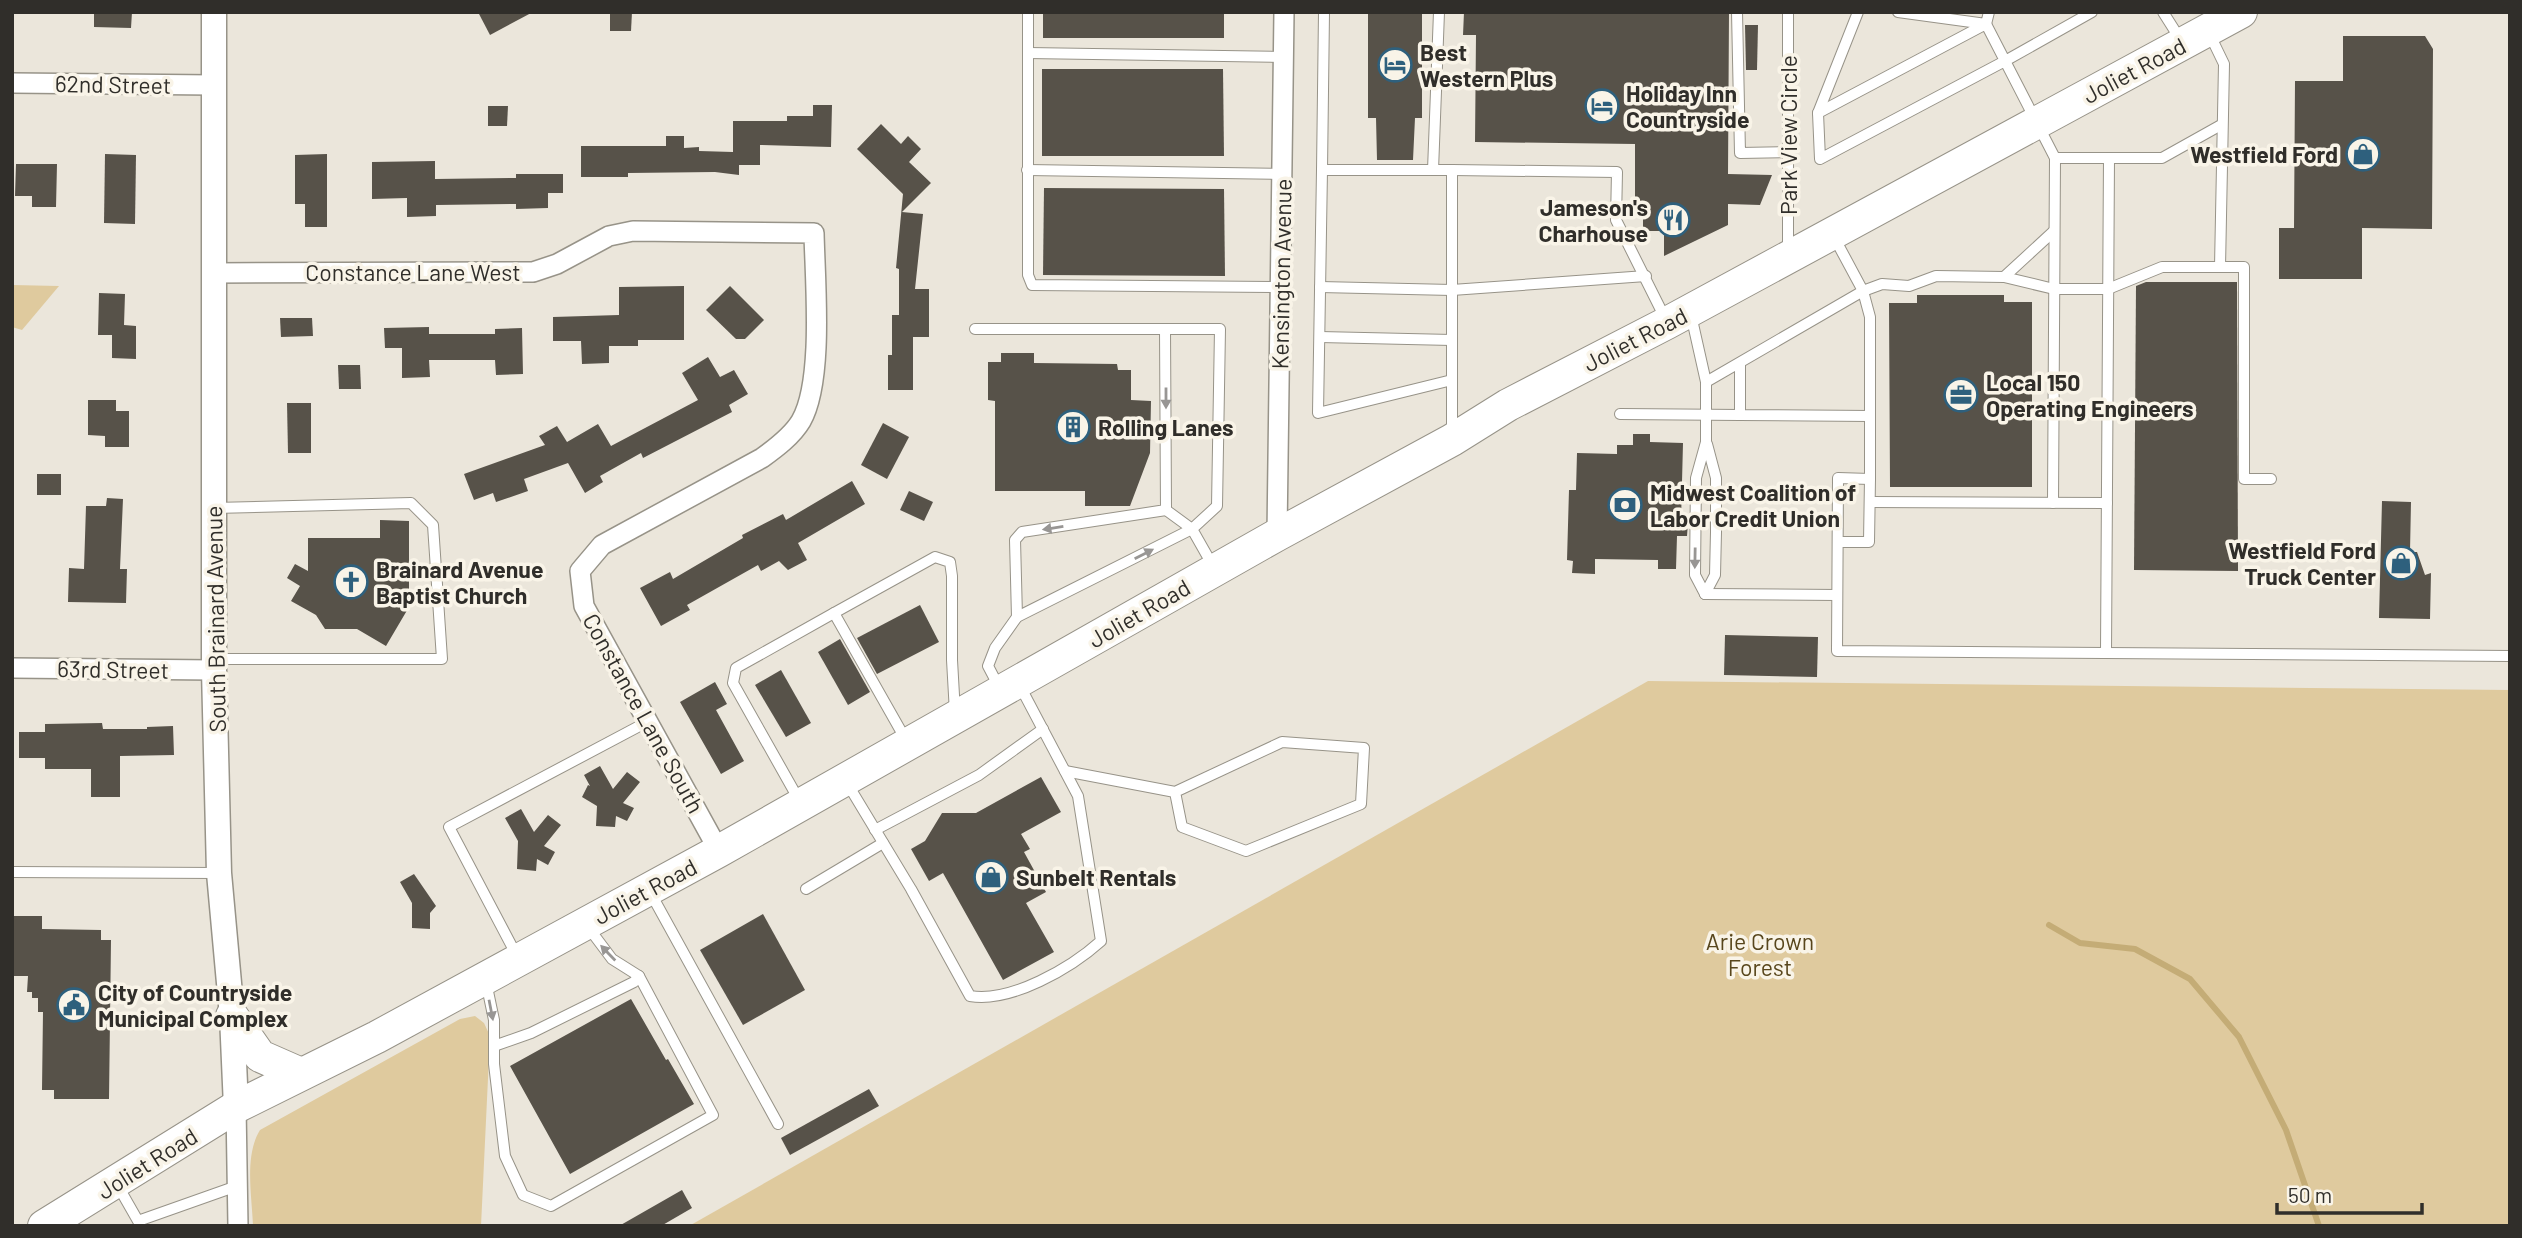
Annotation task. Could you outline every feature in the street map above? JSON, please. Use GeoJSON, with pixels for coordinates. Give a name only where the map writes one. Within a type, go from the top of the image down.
{"type":"FeatureCollection","features":[{"type":"Feature","properties":{"kind":"main road","name":"Joliet Road"},"geometry":{"type":"LineString","coordinates":[[44,1226],[236,1107],[485,978],[719,850],[1277,535],[1452,440],[1508,405],[1679,317],[2241,12]]}},
{"type":"Feature","properties":{"kind":"main road"},"geometry":{"type":"LineString","coordinates":[[232,1016],[260,1056],[301,1074]]}},
{"type":"Feature","properties":{"kind":"street","name":"South Brainard Avenue"},"geometry":{"type":"LineString","coordinates":[[214,12],[214,665],[219,873],[232,1016],[238,1226]]}},
{"type":"Feature","properties":{"kind":"street","name":"Kensington Avenue"},"geometry":{"type":"LineString","coordinates":[[1277,535],[1284,12]]}},
{"type":"Feature","properties":{"kind":"street","name":"62nd Street"},"geometry":{"type":"LineString","coordinates":[[12,83],[214,85]]}},
{"type":"Feature","properties":{"kind":"street","name":"Constance Lane West"},"geometry":{"type":"LineString","coordinates":[[214,273],[533,272],[557,264],[609,236],[633,231],[814,233]]}},
{"type":"Feature","properties":{"kind":"street","name":"Constance Lane South"},"geometry":{"type":"LineString","coordinates":[[719,850],[584,606],[580,571],[602,545],[762,458],[782,443],[800,422],[810,398],[815,366],[814,233]]}},
{"type":"Feature","properties":{"kind":"street","name":"63rd Street"},"geometry":{"type":"LineString","coordinates":[[12,668],[214,665]]}},
{"type":"Feature","properties":{"kind":"lane"},"geometry":{"type":"LineString","coordinates":[[1028,12],[1028,275],[1032,285],[1280,287]]}},
{"type":"Feature","properties":{"kind":"lane"},"geometry":{"type":"LineString","coordinates":[[1324,12],[1318,413],[1452,380]]}},
{"type":"Feature","properties":{"kind":"lane"},"geometry":{"type":"LineString","coordinates":[[1433,170],[1439,12]]}},
{"type":"Feature","properties":{"kind":"lane"},"geometry":{"type":"LineString","coordinates":[[1737,12],[1740,153],[1788,152]]}},
{"type":"Feature","properties":{"kind":"lane","name":"Park View Circle"},"geometry":{"type":"LineString","coordinates":[[1788,12],[1788,258]]}},
{"type":"Feature","properties":{"kind":"lane"},"geometry":{"type":"LineString","coordinates":[[1788,28],[1794,12]]}},
{"type":"Feature","properties":{"kind":"lane"},"geometry":{"type":"LineString","coordinates":[[1858,12],[1818,113],[1820,159],[2092,12]]}},
{"type":"Feature","properties":{"kind":"lane"},"geometry":{"type":"LineString","coordinates":[[1898,12],[1986,24]]}},
{"type":"Feature","properties":{"kind":"lane"},"geometry":{"type":"LineString","coordinates":[[1989,12],[1986,24],[2055,158],[2053,503]]}},
{"type":"Feature","properties":{"kind":"lane"},"geometry":{"type":"LineString","coordinates":[[2163,12],[2224,64],[2220,267]]}},
{"type":"Feature","properties":{"kind":"lane"},"geometry":{"type":"LineString","coordinates":[[1818,113],[1986,24]]}},
{"type":"Feature","properties":{"kind":"lane"},"geometry":{"type":"LineString","coordinates":[[1028,52],[1283,57]]}},
{"type":"Feature","properties":{"kind":"lane"},"geometry":{"type":"LineString","coordinates":[[2055,158],[2162,158],[2221,125]]}},
{"type":"Feature","properties":{"kind":"lane"},"geometry":{"type":"LineString","coordinates":[[2106,652],[2109,159]]}},
{"type":"Feature","properties":{"kind":"lane"},"geometry":{"type":"LineString","coordinates":[[1027,170],[1282,174]]}},
{"type":"Feature","properties":{"kind":"lane"},"geometry":{"type":"LineString","coordinates":[[1322,170],[1617,172],[1616,220],[1646,276],[1679,317],[1706,382],[1706,442],[1716,478],[1716,491],[1715,575],[1705,594]]}},
{"type":"Feature","properties":{"kind":"lane"},"geometry":{"type":"LineString","coordinates":[[1452,170],[1452,440]]}},
{"type":"Feature","properties":{"kind":"lane"},"geometry":{"type":"LineString","coordinates":[[2004,277],[2054,232]]}},
{"type":"Feature","properties":{"kind":"lane"},"geometry":{"type":"LineString","coordinates":[[1832,234],[1863,291],[1871,317],[1869,542],[1838,542]]}},
{"type":"Feature","properties":{"kind":"lane"},"geometry":{"type":"LineString","coordinates":[[1706,382],[1863,291],[1882,284],[1909,286],[1936,276],[2004,277],[2054,289],[2108,289],[2162,267],[2245,267],[2244,479],[2271,480]]}},
{"type":"Feature","properties":{"kind":"lane"},"geometry":{"type":"LineString","coordinates":[[1320,286],[1452,290],[1646,276]]}},
{"type":"Feature","properties":{"kind":"lane"},"geometry":{"type":"LineString","coordinates":[[845,779],[970,996],[985,998],[1026,987],[1082,958],[1101,941],[1078,796],[1043,729],[1010,686],[988,666],[995,648],[1017,617],[1192,529],[1217,506],[1220,329],[975,329]]}},
{"type":"Feature","properties":{"kind":"lane"},"geometry":{"type":"LineString","coordinates":[[1165,329],[1166,510]]}},
{"type":"Feature","properties":{"kind":"lane"},"geometry":{"type":"LineString","coordinates":[[1320,337],[1452,340]]}},
{"type":"Feature","properties":{"kind":"lane"},"geometry":{"type":"LineString","coordinates":[[1740,364],[1740,415]]}},
{"type":"Feature","properties":{"kind":"lane"},"geometry":{"type":"LineString","coordinates":[[1620,414],[1870,416]]}},
{"type":"Feature","properties":{"kind":"lane"},"geometry":{"type":"LineString","coordinates":[[1705,594],[1695,575],[1696,478],[1706,442]]}},
{"type":"Feature","properties":{"kind":"lane"},"geometry":{"type":"LineString","coordinates":[[1870,479],[1838,478],[1837,651],[2510,656]]}},
{"type":"Feature","properties":{"kind":"lane"},"geometry":{"type":"LineString","coordinates":[[1870,502],[2107,503]]}},
{"type":"Feature","properties":{"kind":"lane"},"geometry":{"type":"LineString","coordinates":[[214,508],[411,503],[433,525],[442,659],[214,665]]}},
{"type":"Feature","properties":{"kind":"lane"},"geometry":{"type":"LineString","coordinates":[[1017,617],[1015,540],[1021,532],[1166,510],[1192,529],[1215,570]]}},
{"type":"Feature","properties":{"kind":"lane"},"geometry":{"type":"LineString","coordinates":[[801,804],[733,683],[736,668],[936,557],[950,562],[952,576],[952,660],[956,717]]}},
{"type":"Feature","properties":{"kind":"lane"},"geometry":{"type":"LineString","coordinates":[[1705,594],[1838,594]]}},
{"type":"Feature","properties":{"kind":"lane"},"geometry":{"type":"LineString","coordinates":[[834,613],[908,743]]}},
{"type":"Feature","properties":{"kind":"lane"},"geometry":{"type":"LineString","coordinates":[[519,959],[449,827],[647,722]]}},
{"type":"Feature","properties":{"kind":"lane"},"geometry":{"type":"LineString","coordinates":[[876,830],[979,775],[1043,729]]}},
{"type":"Feature","properties":{"kind":"lane"},"geometry":{"type":"LineString","coordinates":[[1065,771],[1175,792],[1282,742],[1364,748],[1361,804],[1246,851],[1182,827],[1175,792]]}},
{"type":"Feature","properties":{"kind":"lane"},"geometry":{"type":"LineString","coordinates":[[806,889],[883,844]]}},
{"type":"Feature","properties":{"kind":"lane"},"geometry":{"type":"LineString","coordinates":[[12,873],[219,873]]}},
{"type":"Feature","properties":{"kind":"lane"},"geometry":{"type":"LineString","coordinates":[[648,889],[778,1124]]}},
{"type":"Feature","properties":{"kind":"lane"},"geometry":{"type":"LineString","coordinates":[[485,978],[494,1020],[498,1108],[505,1156],[523,1195],[551,1206],[713,1115],[639,976],[612,959],[585,923]]}},
{"type":"Feature","properties":{"kind":"lane"},"geometry":{"type":"LineString","coordinates":[[494,1044],[531,1033],[634,982],[639,976]]}},
{"type":"Feature","properties":{"kind":"lane"},"geometry":{"type":"LineString","coordinates":[[116,1182],[138,1222],[237,1186]]}},
{"type":"Feature","properties":{"kind":"green space"},"geometry":{"type":"Polygon","coordinates":[[[12,285],[59,286],[22,330],[12,327],[12,285]]]}},
{"type":"Feature","properties":{"kind":"green space","name":"Arie Crown Forest"},"geometry":{"type":"Polygon","coordinates":[[[1648,681],[2510,690],[2510,1226],[689,1226],[1648,681]]]}},
{"type":"Feature","properties":{"kind":"green space"},"geometry":{"type":"Polygon","coordinates":[[[475,1016],[484,1023],[490,1036],[481,1226],[253,1226],[250,1164],[260,1130],[460,1019],[475,1016]]]}},
{"type":"Feature","properties":{"kind":"building"},"geometry":{"type":"Polygon","coordinates":[[[94,12],[132,12],[131,28],[94,27],[94,12]]]}},
{"type":"Feature","properties":{"kind":"building"},"geometry":{"type":"Polygon","coordinates":[[[478,12],[533,12],[490,35],[478,12]]]}},
{"type":"Feature","properties":{"kind":"building"},"geometry":{"type":"Polygon","coordinates":[[[610,12],[632,12],[631,31],[610,31],[610,12]]]}},
{"type":"Feature","properties":{"kind":"building"},"geometry":{"type":"Polygon","coordinates":[[[1043,12],[1224,12],[1224,38],[1043,38],[1043,12]]]}},
{"type":"Feature","properties":{"kind":"building","name":"Best Western Plus"},"geometry":{"type":"Polygon","coordinates":[[[1368,12],[1422,12],[1422,118],[1415,118],[1413,160],[1377,160],[1376,118],[1368,118],[1368,12]]]}},
{"type":"Feature","properties":{"kind":"building","name":"Holiday Inn Countryside"},"geometry":{"type":"Polygon","coordinates":[[[1464,12],[1729,12],[1728,174],[1772,175],[1760,205],[1728,204],[1728,225],[1664,256],[1664,231],[1643,231],[1643,211],[1635,211],[1635,144],[1475,142],[1476,35],[1463,35],[1464,12]]]}},
{"type":"Feature","properties":{"kind":"building"},"geometry":{"type":"Polygon","coordinates":[[[1745,25],[1758,25],[1757,70],[1746,70],[1745,25]]]}},
{"type":"Feature","properties":{"kind":"building","name":"Westfield Ford"},"geometry":{"type":"Polygon","coordinates":[[[2343,36],[2425,36],[2433,49],[2432,229],[2362,228],[2362,279],[2279,279],[2279,228],[2294,228],[2295,81],[2343,81],[2343,36]]]}},
{"type":"Feature","properties":{"kind":"building"},"geometry":{"type":"Polygon","coordinates":[[[1042,69],[1223,69],[1224,156],[1042,156],[1042,69]]]}},
{"type":"Feature","properties":{"kind":"building"},"geometry":{"type":"Polygon","coordinates":[[[813,105],[832,105],[831,147],[760,145],[760,165],[739,165],[739,175],[715,172],[628,173],[628,177],[581,177],[581,146],[666,146],[666,136],[684,136],[684,148],[699,147],[699,151],[733,152],[733,121],[787,121],[787,116],[813,116],[813,105]]]}},
{"type":"Feature","properties":{"kind":"building"},"geometry":{"type":"Polygon","coordinates":[[[488,106],[508,106],[507,126],[488,126],[488,106]]]}},
{"type":"Feature","properties":{"kind":"building"},"geometry":{"type":"Polygon","coordinates":[[[881,124],[901,144],[908,136],[921,149],[909,162],[931,183],[902,212],[923,214],[915,289],[929,289],[929,337],[913,337],[913,390],[888,390],[888,355],[892,355],[892,315],[899,315],[899,269],[896,268],[903,194],[857,149],[881,124]]]}},
{"type":"Feature","properties":{"kind":"building"},"geometry":{"type":"Polygon","coordinates":[[[105,154],[136,155],[135,224],[104,223],[105,154]]]}},
{"type":"Feature","properties":{"kind":"building"},"geometry":{"type":"Polygon","coordinates":[[[327,154],[327,227],[305,227],[305,204],[295,204],[295,155],[327,154]]]}},
{"type":"Feature","properties":{"kind":"building"},"geometry":{"type":"Polygon","coordinates":[[[435,161],[435,179],[516,178],[516,174],[563,174],[563,193],[548,193],[548,208],[516,209],[516,204],[436,205],[436,216],[407,217],[407,198],[372,199],[372,162],[435,161]]]}},
{"type":"Feature","properties":{"kind":"building"},"geometry":{"type":"Polygon","coordinates":[[[16,164],[57,164],[56,207],[32,207],[32,196],[15,196],[16,164]]]}},
{"type":"Feature","properties":{"kind":"building"},"geometry":{"type":"Polygon","coordinates":[[[1044,188],[1224,189],[1225,276],[1043,275],[1044,188]]]}},
{"type":"Feature","properties":{"kind":"building"},"geometry":{"type":"Polygon","coordinates":[[[2146,282],[2237,282],[2238,571],[2134,570],[2136,286],[2146,282]]]}},
{"type":"Feature","properties":{"kind":"building"},"geometry":{"type":"Polygon","coordinates":[[[684,286],[684,340],[638,340],[638,346],[609,346],[609,363],[582,364],[581,341],[553,341],[553,317],[619,315],[619,287],[684,286]]]}},
{"type":"Feature","properties":{"kind":"building"},"geometry":{"type":"Polygon","coordinates":[[[730,286],[764,320],[745,339],[736,339],[706,310],[730,286]]]}},
{"type":"Feature","properties":{"kind":"building"},"geometry":{"type":"Polygon","coordinates":[[[99,293],[125,294],[124,325],[136,326],[136,359],[112,358],[112,335],[98,335],[99,293]]]}},
{"type":"Feature","properties":{"kind":"building","name":"Local 150 Operating Engineers"},"geometry":{"type":"Polygon","coordinates":[[[1917,295],[2004,295],[2004,302],[2032,302],[2032,487],[1890,487],[1889,303],[1917,303],[1917,295]]]}},
{"type":"Feature","properties":{"kind":"building"},"geometry":{"type":"Polygon","coordinates":[[[280,318],[312,318],[313,336],[281,337],[280,318]]]}},
{"type":"Feature","properties":{"kind":"building"},"geometry":{"type":"Polygon","coordinates":[[[429,327],[429,334],[495,334],[495,329],[522,328],[523,374],[496,375],[495,360],[429,360],[430,377],[402,378],[402,348],[385,348],[384,328],[429,327]]]}},
{"type":"Feature","properties":{"kind":"building","name":"Rolling Lanes"},"geometry":{"type":"Polygon","coordinates":[[[1001,353],[1034,353],[1034,363],[1117,364],[1118,370],[1131,370],[1131,400],[1151,401],[1150,453],[1130,506],[1085,506],[1085,491],[995,491],[995,401],[988,400],[988,362],[1001,362],[1001,353]]]}},
{"type":"Feature","properties":{"kind":"building"},"geometry":{"type":"Polygon","coordinates":[[[708,357],[720,377],[734,370],[748,394],[729,405],[732,412],[643,458],[641,453],[600,476],[603,482],[585,493],[568,463],[524,479],[528,491],[496,502],[493,493],[474,500],[464,474],[545,445],[539,436],[557,426],[567,442],[598,424],[611,446],[698,400],[682,373],[708,357]]]}},
{"type":"Feature","properties":{"kind":"building"},"geometry":{"type":"Polygon","coordinates":[[[338,365],[360,365],[361,389],[339,389],[338,365]]]}},
{"type":"Feature","properties":{"kind":"building"},"geometry":{"type":"Polygon","coordinates":[[[88,400],[116,400],[116,411],[129,411],[129,447],[105,447],[105,436],[88,435],[88,400]]]}},
{"type":"Feature","properties":{"kind":"building"},"geometry":{"type":"Polygon","coordinates":[[[287,403],[311,403],[311,453],[288,453],[287,403]]]}},
{"type":"Feature","properties":{"kind":"building"},"geometry":{"type":"Polygon","coordinates":[[[883,423],[909,437],[887,479],[861,465],[883,423]]]}},
{"type":"Feature","properties":{"kind":"building","name":"Midwest Coalition of Labor Credit Union"},"geometry":{"type":"Polygon","coordinates":[[[1633,434],[1650,434],[1650,442],[1683,443],[1681,521],[1688,522],[1687,536],[1677,536],[1676,569],[1658,569],[1658,560],[1595,559],[1595,574],[1572,573],[1573,561],[1567,560],[1569,490],[1576,490],[1577,453],[1617,454],[1617,445],[1633,445],[1633,434]]]}},
{"type":"Feature","properties":{"kind":"building"},"geometry":{"type":"Polygon","coordinates":[[[37,474],[61,474],[61,495],[37,495],[37,474]]]}},
{"type":"Feature","properties":{"kind":"building"},"geometry":{"type":"Polygon","coordinates":[[[852,481],[865,504],[798,543],[807,560],[788,570],[779,561],[761,571],[758,565],[687,605],[690,610],[661,626],[640,588],[670,572],[673,579],[743,538],[742,535],[783,514],[786,520],[852,481]]]}},
{"type":"Feature","properties":{"kind":"building"},"geometry":{"type":"Polygon","coordinates":[[[909,491],[933,502],[924,521],[900,510],[909,491]]]}},
{"type":"Feature","properties":{"kind":"building"},"geometry":{"type":"Polygon","coordinates":[[[107,498],[123,499],[120,569],[127,569],[126,603],[68,602],[69,568],[84,569],[86,506],[106,506],[107,498]]]}},
{"type":"Feature","properties":{"kind":"building","name":"Westfield Ford Truck Center"},"geometry":{"type":"Polygon","coordinates":[[[2382,501],[2411,502],[2410,552],[2417,552],[2425,575],[2431,573],[2430,619],[2379,618],[2382,501]]]}},
{"type":"Feature","properties":{"kind":"building","name":"Brainard Avenue Baptist Church"},"geometry":{"type":"Polygon","coordinates":[[[380,520],[409,521],[409,607],[386,646],[357,629],[325,629],[316,615],[291,601],[300,586],[287,578],[295,564],[308,571],[308,538],[380,538],[380,520]]]}},
{"type":"Feature","properties":{"kind":"building"},"geometry":{"type":"Polygon","coordinates":[[[920,605],[939,642],[877,674],[857,638],[920,605]]]}},
{"type":"Feature","properties":{"kind":"building"},"geometry":{"type":"Polygon","coordinates":[[[1725,635],[1818,637],[1817,677],[1724,675],[1725,635]]]}},
{"type":"Feature","properties":{"kind":"building"},"geometry":{"type":"Polygon","coordinates":[[[840,639],[870,692],[848,705],[818,652],[840,639]]]}},
{"type":"Feature","properties":{"kind":"building"},"geometry":{"type":"Polygon","coordinates":[[[781,670],[811,723],[786,737],[755,685],[781,670]]]}},
{"type":"Feature","properties":{"kind":"building"},"geometry":{"type":"Polygon","coordinates":[[[715,682],[727,704],[716,710],[744,761],[721,774],[680,702],[715,682]]]}},
{"type":"Feature","properties":{"kind":"building"},"geometry":{"type":"Polygon","coordinates":[[[102,723],[103,729],[173,726],[174,755],[120,756],[120,797],[91,797],[91,769],[45,769],[45,758],[19,758],[19,732],[45,732],[45,724],[102,723]]]}},
{"type":"Feature","properties":{"kind":"building"},"geometry":{"type":"Polygon","coordinates":[[[600,766],[613,789],[627,772],[640,782],[623,803],[634,808],[627,821],[616,816],[615,827],[596,826],[597,806],[582,797],[588,785],[590,786],[584,775],[600,766]]]}},
{"type":"Feature","properties":{"kind":"building","name":"Sunbelt Rentals"},"geometry":{"type":"Polygon","coordinates":[[[1041,777],[1061,812],[1021,834],[1030,849],[1024,852],[1046,892],[1026,903],[1054,952],[1003,980],[943,873],[929,881],[911,849],[925,841],[942,813],[976,813],[1041,777]]]}},
{"type":"Feature","properties":{"kind":"building"},"geometry":{"type":"Polygon","coordinates":[[[521,809],[534,832],[548,815],[561,825],[544,846],[555,852],[548,865],[537,859],[536,871],[517,869],[518,841],[505,818],[521,809]]]}},
{"type":"Feature","properties":{"kind":"building"},"geometry":{"type":"Polygon","coordinates":[[[414,874],[436,906],[430,913],[430,929],[412,928],[412,903],[400,882],[414,874]]]}},
{"type":"Feature","properties":{"kind":"building"},"geometry":{"type":"Polygon","coordinates":[[[763,914],[805,990],[743,1025],[700,950],[763,914]]]}},
{"type":"Feature","properties":{"kind":"building","name":"City of Countryside Municipal Complex"},"geometry":{"type":"Polygon","coordinates":[[[12,916],[42,916],[42,929],[101,930],[101,940],[111,940],[109,1099],[54,1099],[54,1090],[42,1090],[43,1012],[38,1012],[38,998],[32,998],[32,992],[27,992],[28,976],[14,976],[12,916]]]}},
{"type":"Feature","properties":{"kind":"building"},"geometry":{"type":"Polygon","coordinates":[[[631,999],[694,1104],[570,1174],[510,1066],[631,999]]]}},
{"type":"Feature","properties":{"kind":"building"},"geometry":{"type":"Polygon","coordinates":[[[869,1089],[879,1106],[790,1155],[781,1138],[869,1089]]]}},
{"type":"Feature","properties":{"kind":"building"},"geometry":{"type":"Polygon","coordinates":[[[682,1190],[692,1208],[661,1226],[619,1226],[682,1190]]]}},
{"type":"Feature","properties":{"kind":"waterway"},"geometry":{"type":"LineString","coordinates":[[2049,925],[2080,943],[2135,949],[2190,979],[2239,1037],[2286,1130],[2319,1226]]}},
{"type":"Feature","properties":{"kind":"place","name":"Best Western Plus"},"geometry":{"type":"Point","coordinates":[1395,65]}},
{"type":"Feature","properties":{"kind":"place","name":"Holiday Inn Countryside"},"geometry":{"type":"Point","coordinates":[1602,106]}},
{"type":"Feature","properties":{"kind":"place","name":"Westfield Ford"},"geometry":{"type":"Point","coordinates":[2363,154]}},
{"type":"Feature","properties":{"kind":"place","name":"Jameson's Charhouse"},"geometry":{"type":"Point","coordinates":[1673,220]}},
{"type":"Feature","properties":{"kind":"place","name":"Local 150 Operating Engineers"},"geometry":{"type":"Point","coordinates":[1961,395]}},
{"type":"Feature","properties":{"kind":"place","name":"Rolling Lanes"},"geometry":{"type":"Point","coordinates":[1073,427]}},
{"type":"Feature","properties":{"kind":"place","name":"Midwest Coalition of Labor Credit Union"},"geometry":{"type":"Point","coordinates":[1625,505]}},
{"type":"Feature","properties":{"kind":"place","name":"Westfield Ford Truck Center"},"geometry":{"type":"Point","coordinates":[2401,563]}},
{"type":"Feature","properties":{"kind":"place","name":"Brainard Avenue Baptist Church"},"geometry":{"type":"Point","coordinates":[351,582]}},
{"type":"Feature","properties":{"kind":"place","name":"Sunbelt Rentals"},"geometry":{"type":"Point","coordinates":[991,877]}},
{"type":"Feature","properties":{"kind":"place","name":"City of Countryside Municipal Complex"},"geometry":{"type":"Point","coordinates":[74,1005]}}]}
